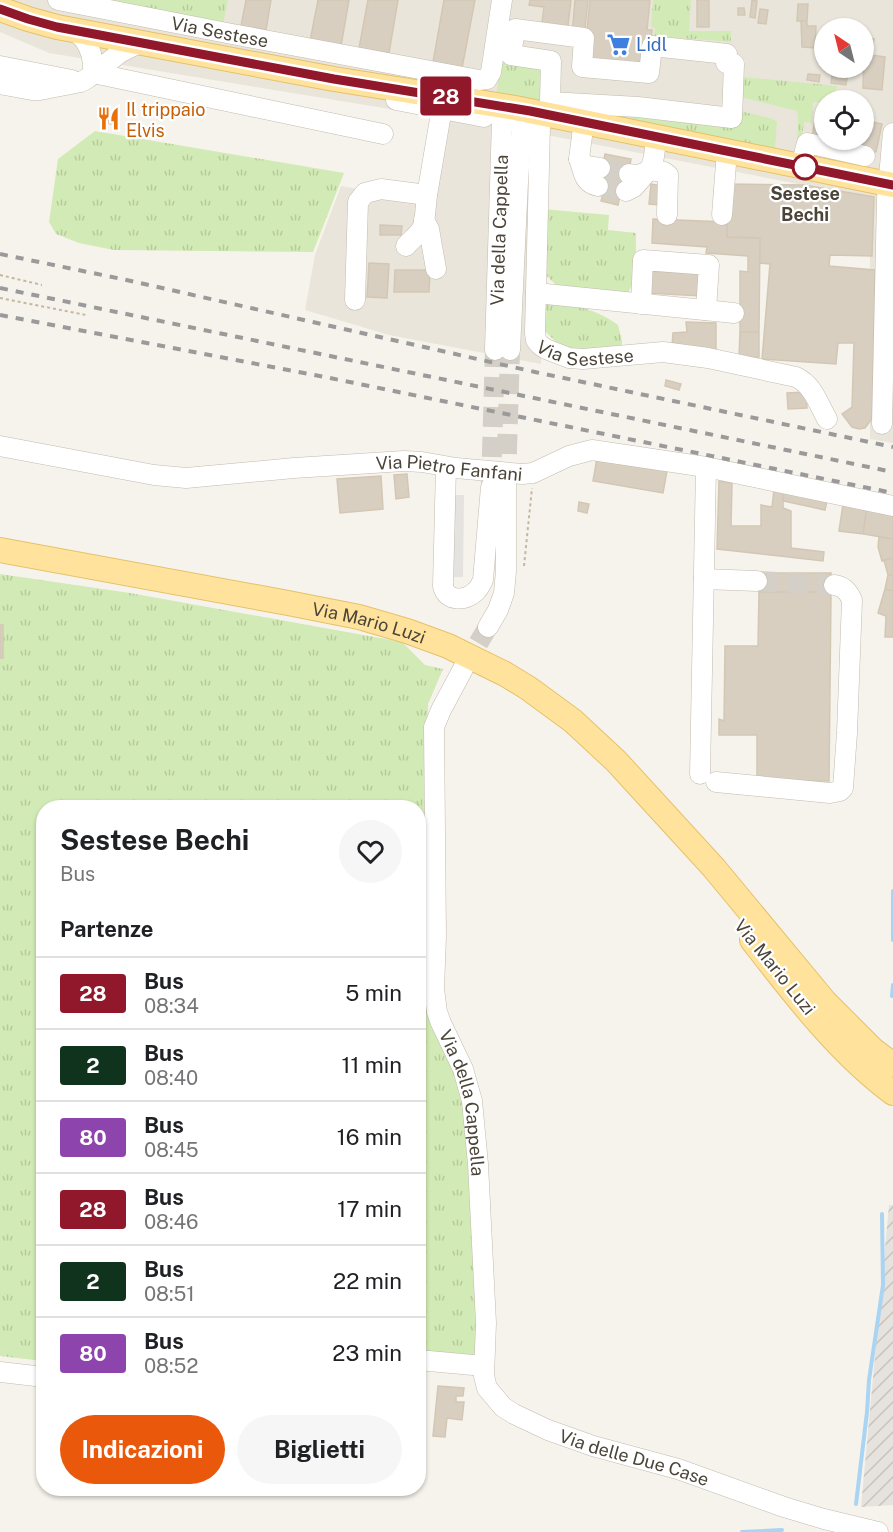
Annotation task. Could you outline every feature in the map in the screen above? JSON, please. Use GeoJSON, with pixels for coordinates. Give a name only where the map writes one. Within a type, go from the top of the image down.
{"type":"FeatureCollection","features":[{"type":"Feature","properties":{"kind":"main road","name":"Via Sestese"},"geometry":{"type":"LineString","coordinates":[[0,9],[80,36],[378,85],[512,121],[580,123]]}},
{"type":"Feature","properties":{"kind":"main road","name":"Via Sestese"},"geometry":{"type":"LineString","coordinates":[[446,102],[696,144],[890,185]]}},
{"type":"Feature","properties":{"kind":"main road","name":"Via Mario Luzi"},"geometry":{"type":"LineString","coordinates":[[0,550],[359,617],[448,646],[505,674],[573,721],[616,761],[714,868],[825,1002],[873,1050],[893,1065]]}},
{"type":"Feature","properties":{"kind":"main road","name":"Via Mario Luzi"},"geometry":{"type":"LineString","coordinates":[[675,827],[725,905],[806,1007],[844,1049],[893,1093]]}},
{"type":"Feature","properties":{"kind":"street","name":"Via Sestese"},"geometry":{"type":"LineString","coordinates":[[58,0],[88,3],[482,80],[488,79],[491,72],[502,0]]}},
{"type":"Feature","properties":{"kind":"street","name":"Via Sestese"},"geometry":{"type":"LineString","coordinates":[[0,19],[43,33],[80,36]]}},
{"type":"Feature","properties":{"kind":"street"},"geometry":{"type":"LineString","coordinates":[[514,29],[584,38],[582,67],[649,74],[652,46],[727,54],[726,63],[734,64],[732,118],[638,107],[550,102],[551,62],[511,55],[514,29]]}},
{"type":"Feature","properties":{"kind":"street"},"geometry":{"type":"LineString","coordinates":[[80,36],[94,66],[87,77]]}},
{"type":"Feature","properties":{"kind":"street","name":"Via Sestese"},"geometry":{"type":"LineString","coordinates":[[133,46],[208,67],[446,102]]}},
{"type":"Feature","properties":{"kind":"street"},"geometry":{"type":"LineString","coordinates":[[0,84],[40,90],[87,77],[133,46]]}},
{"type":"Feature","properties":{"kind":"street"},"geometry":{"type":"LineString","coordinates":[[0,66],[87,77],[383,134]]}},
{"type":"Feature","properties":{"kind":"street"},"geometry":{"type":"LineString","coordinates":[[406,246],[424,224],[427,195],[446,102]]}},
{"type":"Feature","properties":{"kind":"street","name":"Via Sestese"},"geometry":{"type":"LineString","coordinates":[[512,121],[536,293],[535,333],[540,345],[569,358],[583,359],[663,352],[708,358],[796,377],[805,381],[812,389],[826,419]]}},
{"type":"Feature","properties":{"kind":"street","name":"Via della Cappella"},"geometry":{"type":"LineString","coordinates":[[502,350],[518,182],[512,121]]}},
{"type":"Feature","properties":{"kind":"street"},"geometry":{"type":"LineString","coordinates":[[580,123],[579,159],[587,181],[591,184],[599,177]]}},
{"type":"Feature","properties":{"kind":"street"},"geometry":{"type":"LineString","coordinates":[[882,424],[889,346],[890,185],[893,133]]}},
{"type":"Feature","properties":{"kind":"street"},"geometry":{"type":"LineString","coordinates":[[655,137],[652,164],[638,177],[664,172],[668,176],[667,214]]}},
{"type":"Feature","properties":{"kind":"street"},"geometry":{"type":"LineString","coordinates":[[801,166],[807,143],[865,156]]}},
{"type":"Feature","properties":{"kind":"street"},"geometry":{"type":"LineString","coordinates":[[722,215],[727,151]]}},
{"type":"Feature","properties":{"kind":"street"},"geometry":{"type":"LineString","coordinates":[[355,300],[358,202],[365,193],[381,189],[427,195]]}},
{"type":"Feature","properties":{"kind":"street"},"geometry":{"type":"LineString","coordinates":[[424,220],[429,229],[436,269]]}},
{"type":"Feature","properties":{"kind":"street"},"geometry":{"type":"LineString","coordinates":[[641,304],[643,260],[708,265],[706,310]]}},
{"type":"Feature","properties":{"kind":"street"},"geometry":{"type":"LineString","coordinates":[[536,293],[734,313]]}},
{"type":"Feature","properties":{"kind":"street","name":"Via Pietro Fanfani"},"geometry":{"type":"LineString","coordinates":[[0,446],[186,478],[404,461],[522,474],[533,473],[569,456],[592,450],[706,467],[893,506]]}},
{"type":"Feature","properties":{"kind":"street"},"geometry":{"type":"LineString","coordinates":[[446,467],[443,586],[446,594],[455,599],[475,592],[483,580],[499,486],[506,570],[504,593],[498,610],[488,627]]}},
{"type":"Feature","properties":{"kind":"street"},"geometry":{"type":"LineString","coordinates":[[706,467],[704,579],[708,778],[830,794],[843,788],[852,600],[843,588],[834,585]]}},
{"type":"Feature","properties":{"kind":"street"},"geometry":{"type":"LineString","coordinates":[[704,579],[757,581]]}},
{"type":"Feature","properties":{"kind":"street","name":"Via della Cappella"},"geometry":{"type":"LineString","coordinates":[[463,669],[434,727],[436,936],[434,989],[437,1012],[463,1069],[472,1101],[478,1164],[485,1312],[484,1366]]}},
{"type":"Feature","properties":{"kind":"street"},"geometry":{"type":"LineString","coordinates":[[426,1361],[484,1366]]}},
{"type":"Feature","properties":{"kind":"street","name":"Via delle Due Case"},"geometry":{"type":"LineString","coordinates":[[484,1366],[484,1383],[503,1407],[549,1430],[593,1446],[678,1468],[784,1507],[878,1532]]}},
{"type":"Feature","properties":{"kind":"street"},"geometry":{"type":"LineString","coordinates":[[0,1372],[36,1376]]}},
{"type":"Feature","properties":{"kind":"path"},"geometry":{"type":"LineString","coordinates":[[0,275],[42,285]]}},
{"type":"Feature","properties":{"kind":"path"},"geometry":{"type":"LineString","coordinates":[[0,298],[86,315]]}},
{"type":"Feature","properties":{"kind":"path"},"geometry":{"type":"LineString","coordinates":[[524,566],[533,473]]}},
{"type":"Feature","properties":{"kind":"shaded area"},"geometry":{"type":"Polygon","coordinates":[[[0,0],[893,0],[893,443],[870,439],[870,198],[547,135],[541,364],[389,335],[305,310],[315,255],[341,186],[429,201],[445,118],[49,53],[0,32],[0,0]]]}},
{"type":"Feature","properties":{"kind":"shaded area"},"geometry":{"type":"Polygon","coordinates":[[[451,495],[464,495],[463,577],[450,577],[451,495]]]}},
{"type":"Feature","properties":{"kind":"shaded area"},"geometry":{"type":"Polygon","coordinates":[[[889,1205],[893,1205],[893,1505],[861,1507],[889,1205]]]}},
{"type":"Feature","properties":{"kind":"green space"},"geometry":{"type":"Polygon","coordinates":[[[100,0],[228,0],[223,24],[100,0]]]}},
{"type":"Feature","properties":{"kind":"green space"},"geometry":{"type":"Polygon","coordinates":[[[653,0],[691,0],[689,31],[731,31],[731,42],[654,36],[655,28],[651,27],[653,0]]]}},
{"type":"Feature","properties":{"kind":"green space"},"geometry":{"type":"Polygon","coordinates":[[[511,55],[551,61],[550,102],[732,109],[777,122],[775,148],[543,108],[496,94],[503,60],[511,55]]]}},
{"type":"Feature","properties":{"kind":"green space"},"geometry":{"type":"Polygon","coordinates":[[[734,76],[837,86],[836,90],[814,90],[812,123],[804,122],[800,152],[797,153],[797,111],[733,95],[734,76]]]}},
{"type":"Feature","properties":{"kind":"green space"},"geometry":{"type":"Polygon","coordinates":[[[95,131],[344,173],[313,252],[114,250],[79,243],[56,234],[49,222],[58,159],[95,131]]]}},
{"type":"Feature","properties":{"kind":"green space"},"geometry":{"type":"Polygon","coordinates":[[[543,209],[609,215],[608,230],[636,233],[634,280],[627,294],[557,286],[547,276],[541,267],[543,209]]]}},
{"type":"Feature","properties":{"kind":"green space"},"geometry":{"type":"Polygon","coordinates":[[[541,299],[581,308],[609,319],[618,325],[622,349],[575,350],[557,343],[544,330],[541,299]]]}},
{"type":"Feature","properties":{"kind":"green space"},"geometry":{"type":"Polygon","coordinates":[[[0,574],[130,593],[402,642],[425,665],[443,669],[428,704],[426,810],[426,800],[36,800],[36,1360],[0,1356],[0,574]]]}},
{"type":"Feature","properties":{"kind":"green space"},"geometry":{"type":"Polygon","coordinates":[[[426,810],[432,984],[468,1105],[477,1351],[472,1356],[426,1353],[426,810]]]}},
{"type":"Feature","properties":{"kind":"building"},"geometry":{"type":"Polygon","coordinates":[[[246,0],[271,0],[266,30],[241,26],[246,0]]]}},
{"type":"Feature","properties":{"kind":"building"},"geometry":{"type":"Polygon","coordinates":[[[318,0],[349,0],[341,46],[310,41],[318,0]]]}},
{"type":"Feature","properties":{"kind":"building"},"geometry":{"type":"Polygon","coordinates":[[[368,0],[398,0],[389,53],[359,48],[368,0]]]}},
{"type":"Feature","properties":{"kind":"building"},"geometry":{"type":"Polygon","coordinates":[[[444,0],[475,0],[462,68],[433,62],[444,0]]]}},
{"type":"Feature","properties":{"kind":"building"},"geometry":{"type":"Polygon","coordinates":[[[530,0],[571,0],[567,34],[541,30],[544,7],[529,5],[530,0]]]}},
{"type":"Feature","properties":{"kind":"building"},"geometry":{"type":"Polygon","coordinates":[[[575,0],[588,0],[584,36],[572,35],[575,0]]]}},
{"type":"Feature","properties":{"kind":"building","name":"Lidl"},"geometry":{"type":"Polygon","coordinates":[[[590,0],[650,0],[647,30],[652,30],[648,67],[584,59],[590,0]]]}},
{"type":"Feature","properties":{"kind":"building"},"geometry":{"type":"Polygon","coordinates":[[[697,0],[709,0],[709,27],[697,27],[697,0]]]}},
{"type":"Feature","properties":{"kind":"building"},"geometry":{"type":"Polygon","coordinates":[[[752,0],[757,1],[755,18],[750,17],[752,0]]]}},
{"type":"Feature","properties":{"kind":"building"},"geometry":{"type":"Polygon","coordinates":[[[798,4],[808,4],[807,21],[797,21],[798,4]]]}},
{"type":"Feature","properties":{"kind":"building"},"geometry":{"type":"Polygon","coordinates":[[[738,8],[744,8],[745,15],[738,15],[738,8]]]}},
{"type":"Feature","properties":{"kind":"building"},"geometry":{"type":"Polygon","coordinates":[[[760,9],[768,10],[766,24],[758,23],[760,9]]]}},
{"type":"Feature","properties":{"kind":"building"},"geometry":{"type":"Polygon","coordinates":[[[801,21],[807,21],[807,26],[814,26],[814,48],[802,47],[801,21]]]}},
{"type":"Feature","properties":{"kind":"building"},"geometry":{"type":"Polygon","coordinates":[[[874,55],[885,57],[882,90],[863,88],[863,78],[874,78],[874,55]]]}},
{"type":"Feature","properties":{"kind":"building"},"geometry":{"type":"Polygon","coordinates":[[[808,74],[814,74],[814,78],[820,78],[819,82],[807,80],[808,74]]]}},
{"type":"Feature","properties":{"kind":"building"},"geometry":{"type":"Polygon","coordinates":[[[832,78],[847,78],[846,85],[831,83],[832,78]]]}},
{"type":"Feature","properties":{"kind":"building","name":"Il trippaio Elvis"},"geometry":{"type":"Polygon","coordinates":[[[103,114],[114,116],[112,124],[102,122],[103,114]]]}},
{"type":"Feature","properties":{"kind":"building"},"geometry":{"type":"Polygon","coordinates":[[[874,122],[882,124],[876,152],[865,150],[874,150],[874,122]]]}},
{"type":"Feature","properties":{"kind":"building"},"geometry":{"type":"Polygon","coordinates":[[[605,154],[631,159],[625,194],[620,195],[598,189],[605,154]]]}},
{"type":"Feature","properties":{"kind":"building"},"geometry":{"type":"Polygon","coordinates":[[[651,184],[662,186],[660,205],[649,204],[651,184]]]}},
{"type":"Feature","properties":{"kind":"building"},"geometry":{"type":"Polygon","coordinates":[[[728,184],[804,185],[874,197],[872,256],[830,255],[829,266],[875,270],[872,413],[871,420],[865,428],[852,427],[842,414],[852,407],[854,343],[838,343],[836,364],[762,359],[770,264],[760,263],[760,238],[727,237],[728,184]]]}},
{"type":"Feature","properties":{"kind":"building"},"geometry":{"type":"Polygon","coordinates":[[[604,191],[620,195],[618,205],[601,201],[604,191]]]}},
{"type":"Feature","properties":{"kind":"building"},"geometry":{"type":"Polygon","coordinates":[[[653,219],[727,222],[727,237],[760,238],[759,332],[740,332],[740,271],[748,272],[748,256],[706,253],[707,247],[652,243],[653,219]]]}},
{"type":"Feature","properties":{"kind":"building"},"geometry":{"type":"Polygon","coordinates":[[[380,225],[402,226],[401,235],[380,235],[380,225]]]}},
{"type":"Feature","properties":{"kind":"building"},"geometry":{"type":"Polygon","coordinates":[[[369,263],[389,264],[387,298],[367,297],[369,263]]]}},
{"type":"Feature","properties":{"kind":"building"},"geometry":{"type":"Polygon","coordinates":[[[395,270],[430,270],[429,292],[394,292],[395,270]]]}},
{"type":"Feature","properties":{"kind":"building"},"geometry":{"type":"Polygon","coordinates":[[[649,271],[703,274],[702,296],[647,293],[649,271]]]}},
{"type":"Feature","properties":{"kind":"building"},"geometry":{"type":"Polygon","coordinates":[[[686,322],[716,323],[716,351],[672,347],[673,333],[687,332],[686,322]]]}},
{"type":"Feature","properties":{"kind":"building"},"geometry":{"type":"Polygon","coordinates":[[[740,332],[759,332],[759,357],[739,357],[740,332]]]}},
{"type":"Feature","properties":{"kind":"building"},"geometry":{"type":"Polygon","coordinates":[[[666,380],[681,384],[679,390],[665,386],[666,380]]]}},
{"type":"Feature","properties":{"kind":"building"},"geometry":{"type":"Polygon","coordinates":[[[806,392],[807,408],[788,409],[787,393],[806,392]]]}},
{"type":"Feature","properties":{"kind":"building"},"geometry":{"type":"Polygon","coordinates":[[[597,458],[667,471],[663,493],[593,481],[597,458]]]}},
{"type":"Feature","properties":{"kind":"building"},"geometry":{"type":"Polygon","coordinates":[[[407,474],[409,497],[396,499],[394,475],[407,474]]]}},
{"type":"Feature","properties":{"kind":"building"},"geometry":{"type":"Polygon","coordinates":[[[381,476],[383,509],[340,513],[337,479],[381,476]]]}},
{"type":"Feature","properties":{"kind":"building"},"geometry":{"type":"Polygon","coordinates":[[[719,481],[732,483],[731,526],[761,526],[761,505],[772,507],[774,490],[783,492],[783,508],[791,511],[791,548],[824,552],[823,561],[717,549],[719,481]]]}},
{"type":"Feature","properties":{"kind":"building"},"geometry":{"type":"Polygon","coordinates":[[[783,492],[827,501],[825,510],[783,501],[783,492]]]}},
{"type":"Feature","properties":{"kind":"building"},"geometry":{"type":"Polygon","coordinates":[[[579,502],[589,504],[587,513],[578,511],[579,502]]]}},
{"type":"Feature","properties":{"kind":"building"},"geometry":{"type":"Polygon","coordinates":[[[843,504],[867,507],[863,534],[839,531],[843,504]]]}},
{"type":"Feature","properties":{"kind":"building"},"geometry":{"type":"Polygon","coordinates":[[[867,507],[893,512],[893,539],[863,534],[867,507]]]}},
{"type":"Feature","properties":{"kind":"building"},"geometry":{"type":"Polygon","coordinates":[[[879,537],[893,539],[893,558],[882,561],[878,547],[879,537]]]}},
{"type":"Feature","properties":{"kind":"building"},"geometry":{"type":"Polygon","coordinates":[[[893,558],[893,575],[888,575],[884,560],[893,558]]]}},
{"type":"Feature","properties":{"kind":"building"},"geometry":{"type":"Polygon","coordinates":[[[759,573],[831,573],[831,592],[759,592],[759,573]]]}},
{"type":"Feature","properties":{"kind":"building"},"geometry":{"type":"Polygon","coordinates":[[[888,575],[893,575],[893,591],[885,589],[888,575]]]}},
{"type":"Feature","properties":{"kind":"building"},"geometry":{"type":"Polygon","coordinates":[[[885,589],[893,591],[893,637],[885,637],[886,616],[878,613],[885,589]]]}},
{"type":"Feature","properties":{"kind":"building"},"geometry":{"type":"Polygon","coordinates":[[[759,592],[831,592],[829,781],[757,781],[757,735],[719,735],[719,719],[724,721],[725,646],[758,646],[759,592]]]}},
{"type":"Feature","properties":{"kind":"building"},"geometry":{"type":"Polygon","coordinates":[[[0,625],[3,625],[3,658],[0,658],[0,625]]]}},
{"type":"Feature","properties":{"kind":"building"},"geometry":{"type":"Polygon","coordinates":[[[438,1386],[464,1388],[463,1396],[456,1396],[456,1402],[464,1402],[462,1420],[447,1418],[445,1437],[433,1436],[438,1386]]]}},
{"type":"Feature","properties":{"kind":"waterway"},"geometry":{"type":"LineString","coordinates":[[893,891],[893,940]]}},
{"type":"Feature","properties":{"kind":"waterway"},"geometry":{"type":"LineString","coordinates":[[892,996],[893,985]]}},
{"type":"Feature","properties":{"kind":"waterway"},"geometry":{"type":"LineString","coordinates":[[856,1504],[869,1380],[883,1285],[882,1214]]}},
{"type":"Feature","properties":{"kind":"waterway"},"geometry":{"type":"LineString","coordinates":[[742,1532],[782,1530]]}},
{"type":"Feature","properties":{"kind":"tunnel"},"geometry":{"type":"LineString","coordinates":[[600,168],[629,174]]}},
{"type":"Feature","properties":{"kind":"tunnel"},"geometry":{"type":"LineString","coordinates":[[598,186],[626,191]]}},
{"type":"Feature","properties":{"kind":"tunnel"},"geometry":{"type":"LineString","coordinates":[[491,487],[495,350]]}},
{"type":"Feature","properties":{"kind":"tunnel"},"geometry":{"type":"LineString","coordinates":[[506,484],[510,350]]}},
{"type":"Feature","properties":{"kind":"tunnel"},"geometry":{"type":"LineString","coordinates":[[757,581],[834,585]]}},
{"type":"Feature","properties":{"kind":"tunnel"},"geometry":{"type":"LineString","coordinates":[[463,669],[488,627]]}},
{"type":"Feature","properties":{"kind":"railway"},"geometry":{"type":"LineString","coordinates":[[0,254],[122,279],[535,372],[893,447]]}},
{"type":"Feature","properties":{"kind":"railway"},"geometry":{"type":"LineString","coordinates":[[0,288],[893,472]]}},
{"type":"Feature","properties":{"kind":"railway"},"geometry":{"type":"LineString","coordinates":[[0,315],[325,377],[893,493]]}},
{"type":"Feature","properties":{"kind":"bus line","name":"28"},"geometry":{"type":"LineString","coordinates":[[0,9],[57,27],[334,79],[574,119],[893,185]]}},
{"type":"Feature","properties":{"kind":"place","name":"Lidl"},"geometry":{"type":"Point","coordinates":[618,44]}},
{"type":"Feature","properties":{"kind":"place","name":"Il trippaio Elvis"},"geometry":{"type":"Point","coordinates":[108,119]}},
{"type":"Feature","properties":{"kind":"place","name":"Sestese Bechi"},"geometry":{"type":"Point","coordinates":[805,167]}}]}
